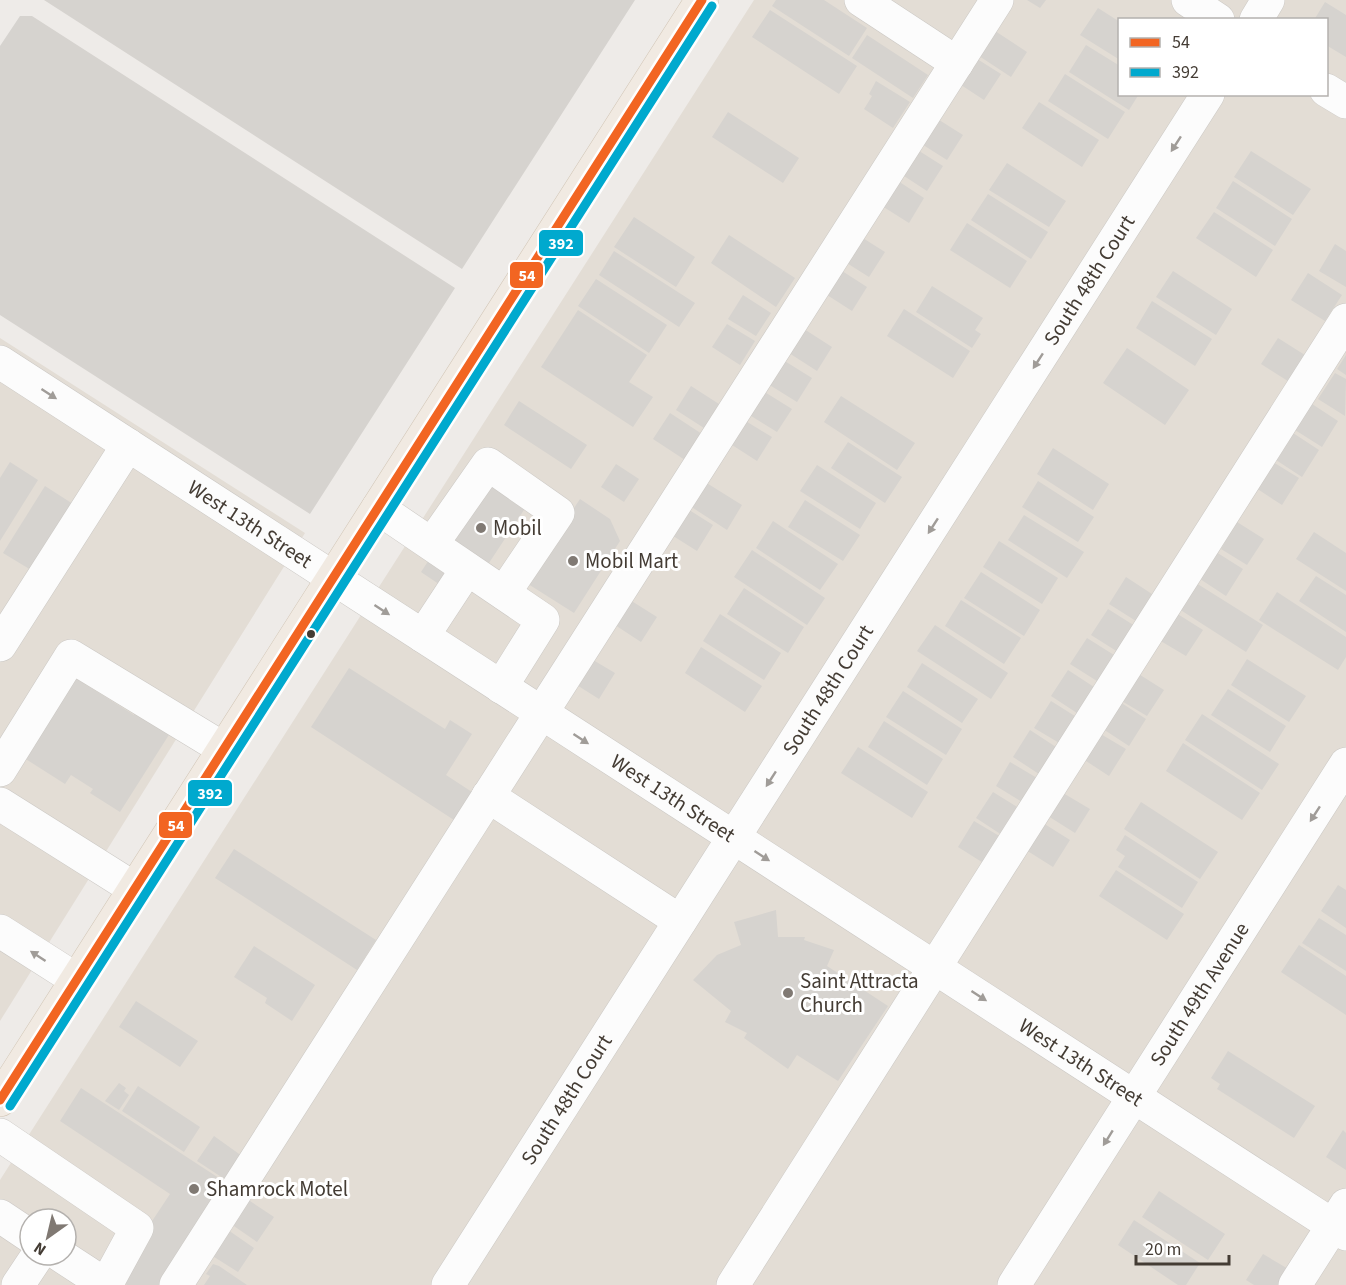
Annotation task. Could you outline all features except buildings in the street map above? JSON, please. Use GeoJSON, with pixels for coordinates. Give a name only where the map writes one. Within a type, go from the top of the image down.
{"type":"FeatureCollection","features":[{"type":"Feature","properties":{"kind":"main road"},"geometry":{"type":"LineString","coordinates":[[0,1100],[702,0]]}},
{"type":"Feature","properties":{"kind":"street"},"geometry":{"type":"LineString","coordinates":[[861,0],[957,63]]}},
{"type":"Feature","properties":{"kind":"street"},"geometry":{"type":"LineString","coordinates":[[176,1285],[997,0]]}},
{"type":"Feature","properties":{"kind":"street"},"geometry":{"type":"LineString","coordinates":[[1188,0],[1215,18]]}},
{"type":"Feature","properties":{"kind":"street"},"geometry":{"type":"LineString","coordinates":[[1257,18],[1268,0]]}},
{"type":"Feature","properties":{"kind":"street"},"geometry":{"type":"LineString","coordinates":[[1328,91],[1346,102]]}},
{"type":"Feature","properties":{"kind":"street","name":"South 48th Court"},"geometry":{"type":"LineString","coordinates":[[448,1285],[1207,96]]}},
{"type":"Feature","properties":{"kind":"street"},"geometry":{"type":"LineString","coordinates":[[733,1285],[1346,320]]}},
{"type":"Feature","properties":{"kind":"street","name":"West 13th Street"},"geometry":{"type":"LineString","coordinates":[[0,362],[1134,1096],[1342,1221]]}},
{"type":"Feature","properties":{"kind":"street"},"geometry":{"type":"LineString","coordinates":[[0,645],[128,445]]}},
{"type":"Feature","properties":{"kind":"street"},"geometry":{"type":"LineString","coordinates":[[432,544],[488,464],[558,513],[504,593]]}},
{"type":"Feature","properties":{"kind":"street"},"geometry":{"type":"LineString","coordinates":[[378,508],[543,620],[501,687]]}},
{"type":"Feature","properties":{"kind":"street"},"geometry":{"type":"LineString","coordinates":[[423,636],[467,569]]}},
{"type":"Feature","properties":{"kind":"street"},"geometry":{"type":"LineString","coordinates":[[0,770],[71,656],[224,750]]}},
{"type":"Feature","properties":{"kind":"street","name":"South 49th Avenue"},"geometry":{"type":"LineString","coordinates":[[1014,1285],[1346,764]]}},
{"type":"Feature","properties":{"kind":"street"},"geometry":{"type":"LineString","coordinates":[[488,796],[680,921]]}},
{"type":"Feature","properties":{"kind":"street"},"geometry":{"type":"LineString","coordinates":[[0,804],[135,889]]}},
{"type":"Feature","properties":{"kind":"street"},"geometry":{"type":"LineString","coordinates":[[0,931],[76,980]]}},
{"type":"Feature","properties":{"kind":"street"},"geometry":{"type":"LineString","coordinates":[[0,1135],[136,1228],[106,1285],[78,1267]]}},
{"type":"Feature","properties":{"kind":"street"},"geometry":{"type":"LineString","coordinates":[[0,1216],[18,1228]]}},
{"type":"Feature","properties":{"kind":"street"},"geometry":{"type":"LineString","coordinates":[[1295,1285],[1342,1221]]}},
{"type":"Feature","properties":{"kind":"street"},"geometry":{"type":"LineString","coordinates":[[18,1285],[30,1267]]}},
{"type":"Feature","properties":{"kind":"shaded area"},"geometry":{"type":"Polygon","coordinates":[[[754,0],[1346,0],[1346,1285],[0,1285],[0,1180],[754,0]]]}},
{"type":"Feature","properties":{"kind":"shaded area"},"geometry":{"type":"Polygon","coordinates":[[[0,338],[305,533],[0,1021],[0,338]]]}},
{"type":"Feature","properties":{"kind":"transit line","name":"54"},"geometry":{"type":"LineString","coordinates":[[0,1100],[702,0]]}},
{"type":"Feature","properties":{"kind":"transit line","name":"392"},"geometry":{"type":"LineString","coordinates":[[10,1106],[712,6]]}},
{"type":"Feature","properties":{"kind":"place","name":"Mobil"},"geometry":{"type":"Point","coordinates":[481,528]}},
{"type":"Feature","properties":{"kind":"place","name":"Mobil Mart"},"geometry":{"type":"Point","coordinates":[573,561]}},
{"type":"Feature","properties":{"kind":"place","name":"Saint Attracta Church"},"geometry":{"type":"Point","coordinates":[788,993]}},
{"type":"Feature","properties":{"kind":"place","name":"Shamrock Motel"},"geometry":{"type":"Point","coordinates":[194,1189]}}]}
